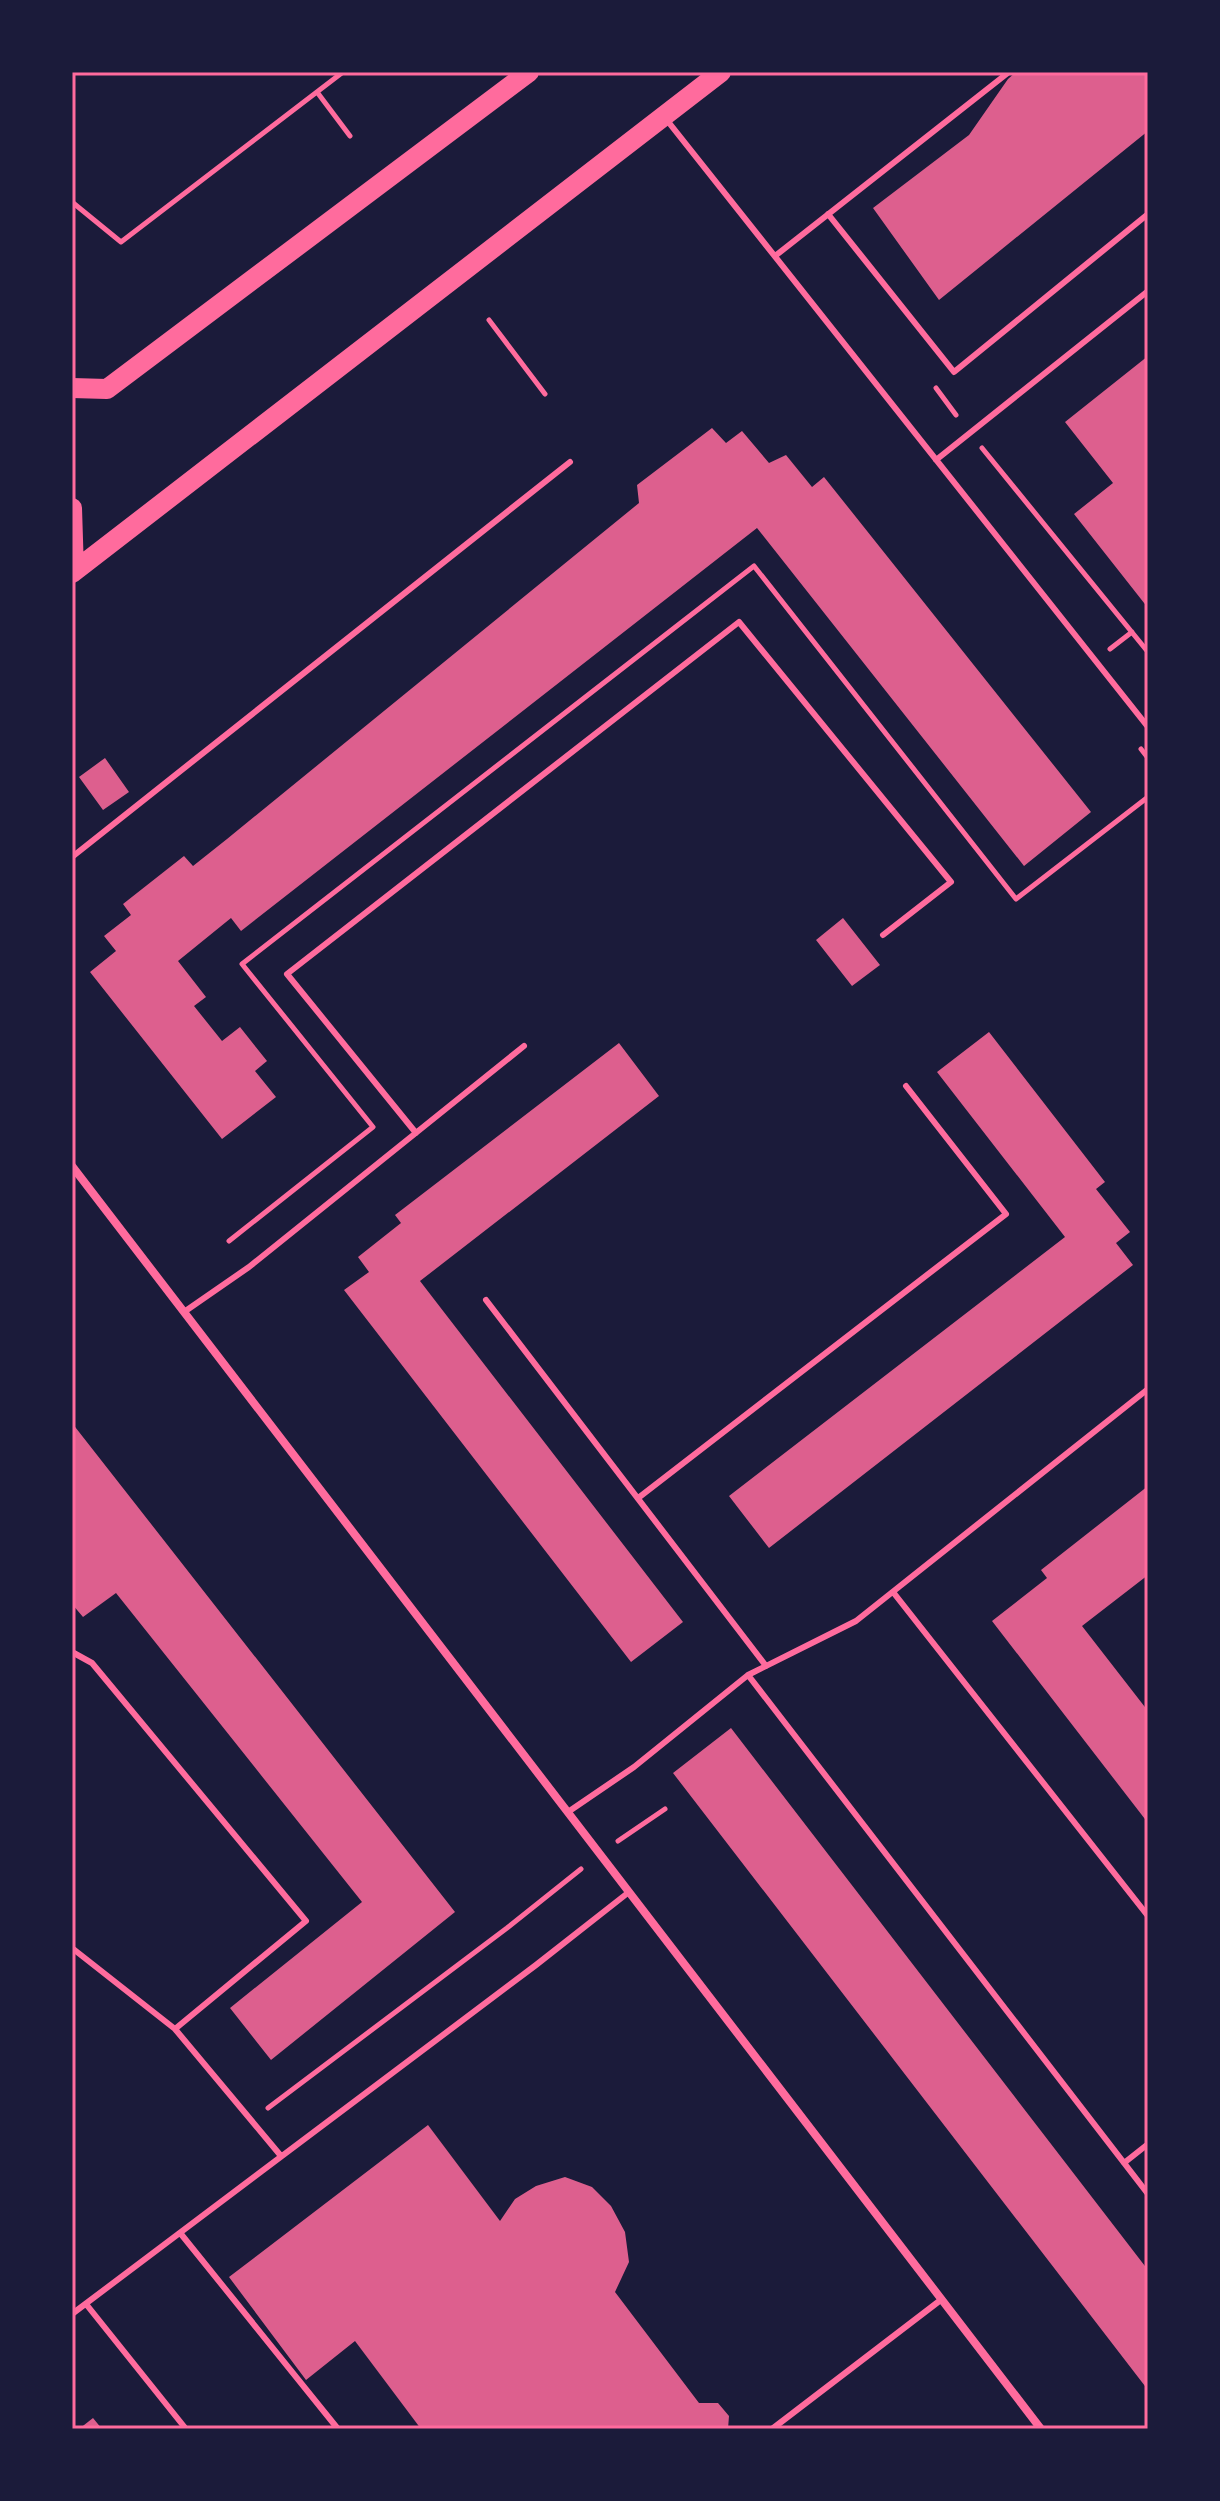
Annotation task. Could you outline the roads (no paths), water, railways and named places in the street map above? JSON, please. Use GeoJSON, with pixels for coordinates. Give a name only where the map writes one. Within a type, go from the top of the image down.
{"type":"FeatureCollection","features":[{"type":"Feature","properties":{"kind":"main road"},"geometry":{"type":"LineString","coordinates":[[72,388],[107,389],[529,72]]}},
{"type":"Feature","properties":{"kind":"main road"},"geometry":{"type":"LineString","coordinates":[[73,572],[721,72]]}},
{"type":"Feature","properties":{"kind":"main road"},"geometry":{"type":"LineString","coordinates":[[72,508],[73,572]]}},
{"type":"Feature","properties":{"kind":"street"},"geometry":{"type":"LineString","coordinates":[[72,1166],[1041,2429]]}},
{"type":"Feature","properties":{"kind":"lane"},"geometry":{"type":"LineString","coordinates":[[775,256],[1009,72]]}},
{"type":"Feature","properties":{"kind":"lane"},"geometry":{"type":"LineString","coordinates":[[664,116],[1148,727]]}},
{"type":"Feature","properties":{"kind":"lane"},"geometry":{"type":"LineString","coordinates":[[828,214],[954,372],[1148,214]]}},
{"type":"Feature","properties":{"kind":"lane"},"geometry":{"type":"LineString","coordinates":[[936,460],[1148,291]]}},
{"type":"Feature","properties":{"kind":"lane"},"geometry":{"type":"LineString","coordinates":[[72,857],[570,462]]}},
{"type":"Feature","properties":{"kind":"lane"},"geometry":{"type":"LineString","coordinates":[[416,1133],[287,974],[739,622],[951,882],[883,935]]}},
{"type":"Feature","properties":{"kind":"lane"},"geometry":{"type":"LineString","coordinates":[[184,1312],[249,1267],[524,1046]]}},
{"type":"Feature","properties":{"kind":"lane"},"geometry":{"type":"LineString","coordinates":[[638,1498],[1006,1214],[906,1086]]}},
{"type":"Feature","properties":{"kind":"lane"},"geometry":{"type":"LineString","coordinates":[[486,1300],[766,1666]]}},
{"type":"Feature","properties":{"kind":"lane"},"geometry":{"type":"LineString","coordinates":[[568,1812],[634,1767],[748,1675],[856,1621],[1148,1389]]}},
{"type":"Feature","properties":{"kind":"lane"},"geometry":{"type":"LineString","coordinates":[[893,1592],[1148,1916]]}},
{"type":"Feature","properties":{"kind":"lane"},"geometry":{"type":"LineString","coordinates":[[72,1652],[92,1663],[306,1921],[175,2029]]}},
{"type":"Feature","properties":{"kind":"lane"},"geometry":{"type":"LineString","coordinates":[[748,1675],[1148,2194]]}},
{"type":"Feature","properties":{"kind":"lane"},"geometry":{"type":"LineString","coordinates":[[72,2314],[629,1892]]}},
{"type":"Feature","properties":{"kind":"lane"},"geometry":{"type":"LineString","coordinates":[[72,1948],[175,2029],[281,2156]]}},
{"type":"Feature","properties":{"kind":"lane"},"geometry":{"type":"LineString","coordinates":[[1124,2163],[1148,2144]]}},
{"type":"Feature","properties":{"kind":"lane"},"geometry":{"type":"LineString","coordinates":[[181,2234],[338,2429]]}},
{"type":"Feature","properties":{"kind":"lane"},"geometry":{"type":"LineString","coordinates":[[772,2429],[942,2299]]}},
{"type":"Feature","properties":{"kind":"lane"},"geometry":{"type":"LineString","coordinates":[[86,2304],[186,2429]]}}]}
